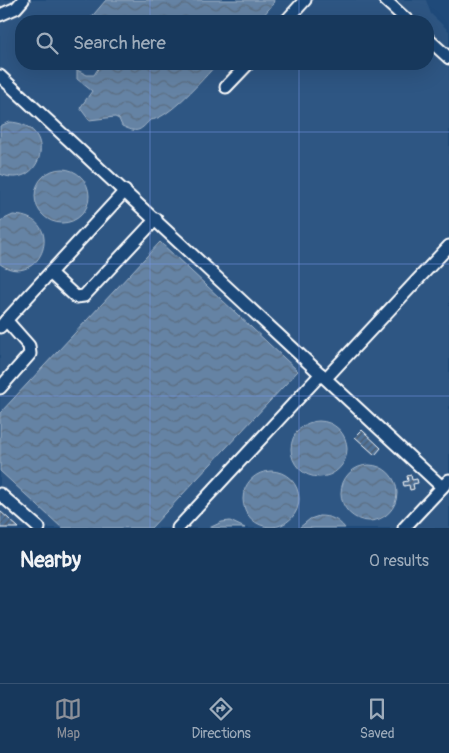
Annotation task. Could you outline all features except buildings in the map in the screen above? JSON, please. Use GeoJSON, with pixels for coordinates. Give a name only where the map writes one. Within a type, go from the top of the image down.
{"type":"FeatureCollection","features":[{"type":"Feature","properties":{"kind":"lane"},"geometry":{"type":"LineString","coordinates":[[0,15],[16,8],[23,0]]}},
{"type":"Feature","properties":{"kind":"lane"},"geometry":{"type":"LineString","coordinates":[[291,15],[305,0]]}},
{"type":"Feature","properties":{"kind":"lane"},"geometry":{"type":"LineString","coordinates":[[385,0],[401,15]]}},
{"type":"Feature","properties":{"kind":"lane"},"geometry":{"type":"LineString","coordinates":[[434,44],[449,58]]}},
{"type":"Feature","properties":{"kind":"lane"},"geometry":{"type":"LineString","coordinates":[[226,87],[242,70]]}},
{"type":"Feature","properties":{"kind":"lane"},"geometry":{"type":"LineString","coordinates":[[0,76],[324,376],[446,483],[404,528]]}},
{"type":"Feature","properties":{"kind":"lane"},"geometry":{"type":"LineString","coordinates":[[0,388],[30,354],[29,346],[3,323],[125,191]]}},
{"type":"Feature","properties":{"kind":"lane"},"geometry":{"type":"LineString","coordinates":[[50,273],[76,297],[84,296],[156,219]]}},
{"type":"Feature","properties":{"kind":"lane"},"geometry":{"type":"LineString","coordinates":[[178,528],[449,246]]}},
{"type":"Feature","properties":{"kind":"lane"},"geometry":{"type":"LineString","coordinates":[[0,494],[38,528]]}},
{"type":"Feature","properties":{"kind":"shaded area"},"geometry":{"type":"Polygon","coordinates":[[[0,0],[426,0],[432,15],[15,15],[15,70],[434,70],[434,17],[449,31],[449,528],[0,528],[0,0]]]}},
{"type":"Feature","properties":{"kind":"water"},"geometry":{"type":"Polygon","coordinates":[[[106,0],[274,0],[264,15],[93,15],[106,0]]]}},
{"type":"Feature","properties":{"kind":"water"},"geometry":{"type":"Polygon","coordinates":[[[77,70],[87,75],[94,75],[97,70],[212,70],[176,106],[158,118],[150,120],[138,130],[131,130],[122,126],[119,119],[115,117],[89,120],[80,108],[92,91],[77,79],[77,70]]]}},
{"type":"Feature","properties":{"kind":"water"},"geometry":{"type":"Polygon","coordinates":[[[10,122],[26,126],[35,134],[40,145],[40,156],[35,166],[26,174],[15,177],[0,174],[0,126],[10,122]]]}},
{"type":"Feature","properties":{"kind":"water"},"geometry":{"type":"Polygon","coordinates":[[[57,169],[67,169],[77,173],[85,181],[89,196],[85,211],[77,219],[67,223],[57,223],[47,219],[39,211],[35,201],[35,191],[39,181],[47,173],[57,169]]]}},
{"type":"Feature","properties":{"kind":"water"},"geometry":{"type":"Polygon","coordinates":[[[13,215],[30,219],[40,227],[44,239],[42,250],[36,261],[27,268],[14,270],[0,264],[0,221],[13,215]]]}},
{"type":"Feature","properties":{"kind":"water"},"geometry":{"type":"Polygon","coordinates":[[[160,242],[298,371],[151,528],[62,528],[0,471],[0,413],[160,242]]]}},
{"type":"Feature","properties":{"kind":"water"},"geometry":{"type":"Polygon","coordinates":[[[319,421],[330,423],[339,429],[345,438],[347,449],[345,460],[339,469],[330,475],[319,477],[308,475],[299,469],[293,460],[291,449],[293,438],[299,429],[308,423],[319,421]]]}},
{"type":"Feature","properties":{"kind":"water"},"geometry":{"type":"Polygon","coordinates":[[[369,465],[380,467],[389,473],[395,482],[397,493],[395,504],[389,513],[380,519],[369,521],[358,519],[349,513],[343,504],[341,493],[343,482],[349,473],[358,467],[369,465]]]}},
{"type":"Feature","properties":{"kind":"water"},"geometry":{"type":"Polygon","coordinates":[[[271,471],[282,473],[291,479],[297,488],[299,499],[297,510],[291,519],[282,525],[271,527],[260,525],[251,519],[245,510],[243,499],[245,488],[251,479],[260,473],[271,471]]]}},
{"type":"Feature","properties":{"kind":"water"},"geometry":{"type":"Polygon","coordinates":[[[319,516],[334,519],[345,528],[299,528],[310,519],[319,516]]]}},
{"type":"Feature","properties":{"kind":"water"},"geometry":{"type":"Polygon","coordinates":[[[230,521],[245,528],[209,528],[222,522],[230,521]]]}}]}
